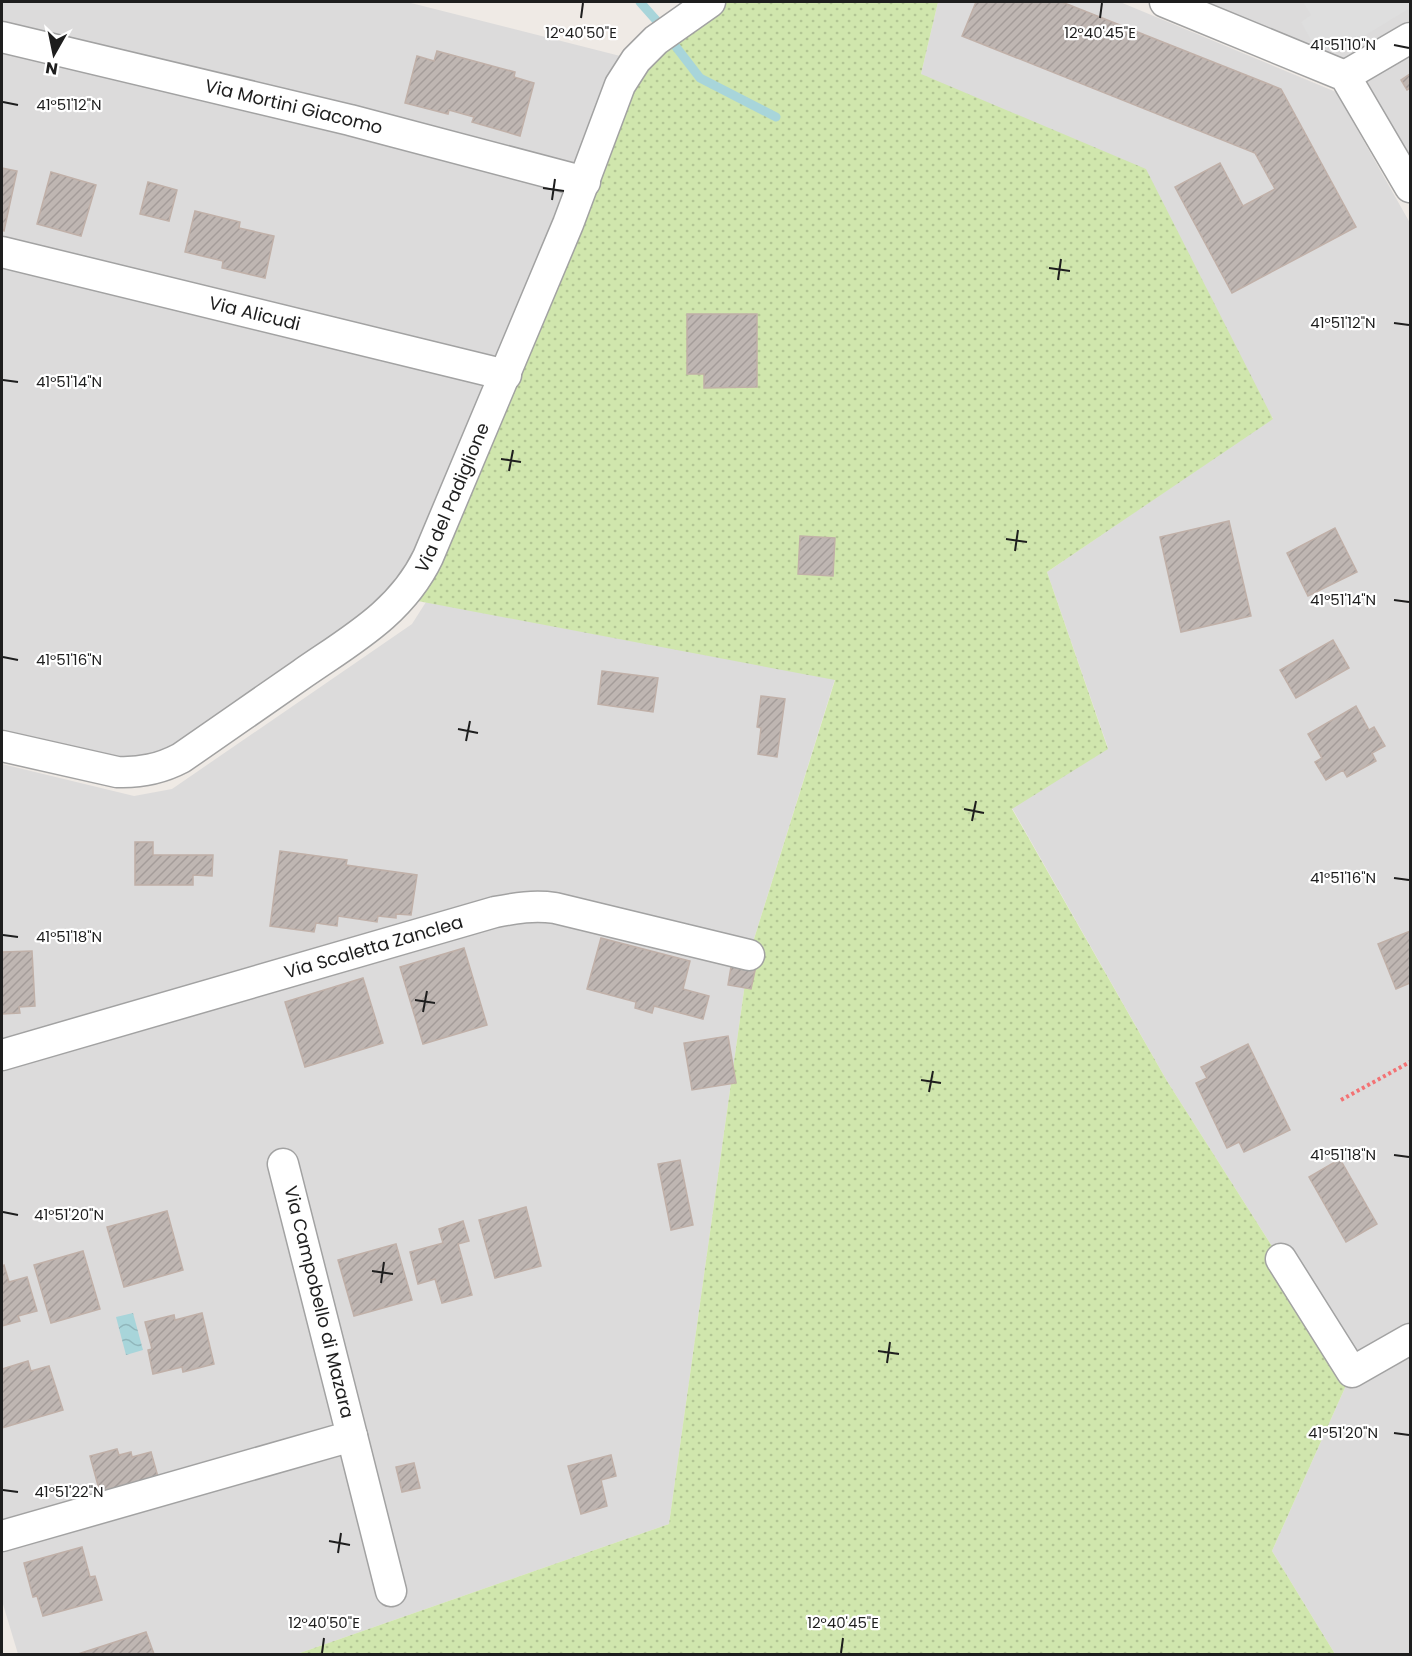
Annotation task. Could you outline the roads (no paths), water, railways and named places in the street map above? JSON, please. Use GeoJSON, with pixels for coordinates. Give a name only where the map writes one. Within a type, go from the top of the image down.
{"type":"FeatureCollection","features":[{"type":"Feature","properties":{"kind":"street","name":"Via del Padiglione"},"geometry":{"type":"LineString","coordinates":[[2,746],[117,772],[131,773],[159,768],[181,758],[372,625],[395,605],[410,588],[422,569],[506,375],[585,182],[615,96],[636,60],[656,40],[710,2]]}},
{"type":"Feature","properties":{"kind":"street"},"geometry":{"type":"LineString","coordinates":[[1165,2],[1345,76],[1410,187]]}},
{"type":"Feature","properties":{"kind":"street","name":"Via Mortini Giacomo"},"geometry":{"type":"LineString","coordinates":[[2,37],[350,120],[585,182]]}},
{"type":"Feature","properties":{"kind":"street"},"geometry":{"type":"LineString","coordinates":[[1345,76],[1410,38]]}},
{"type":"Feature","properties":{"kind":"street","name":"Via Alicudi"},"geometry":{"type":"LineString","coordinates":[[2,252],[506,375]]}},
{"type":"Feature","properties":{"kind":"street","name":"Via Scaletta Zanclea"},"geometry":{"type":"LineString","coordinates":[[2,1055],[495,912],[532,906],[555,908],[749,955]]}},
{"type":"Feature","properties":{"kind":"street","name":"Via Campobello di Mazara"},"geometry":{"type":"LineString","coordinates":[[2,1536],[352,1436],[283,1164]]}},
{"type":"Feature","properties":{"kind":"street"},"geometry":{"type":"LineString","coordinates":[[1281,1260],[1352,1372],[1410,1339]]}},
{"type":"Feature","properties":{"kind":"street"},"geometry":{"type":"LineString","coordinates":[[352,1436],[391,1592]]}},
{"type":"Feature","properties":{"kind":"water"},"geometry":{"type":"Polygon","coordinates":[[[133,1313],[143,1350],[126,1355],[116,1317],[133,1313]]]}},
{"type":"Feature","properties":{"kind":"waterway"},"geometry":{"type":"LineString","coordinates":[[640,2],[656,20]]}},
{"type":"Feature","properties":{"kind":"waterway"},"geometry":{"type":"LineString","coordinates":[[673,43],[700,78],[776,117]]}}]}
